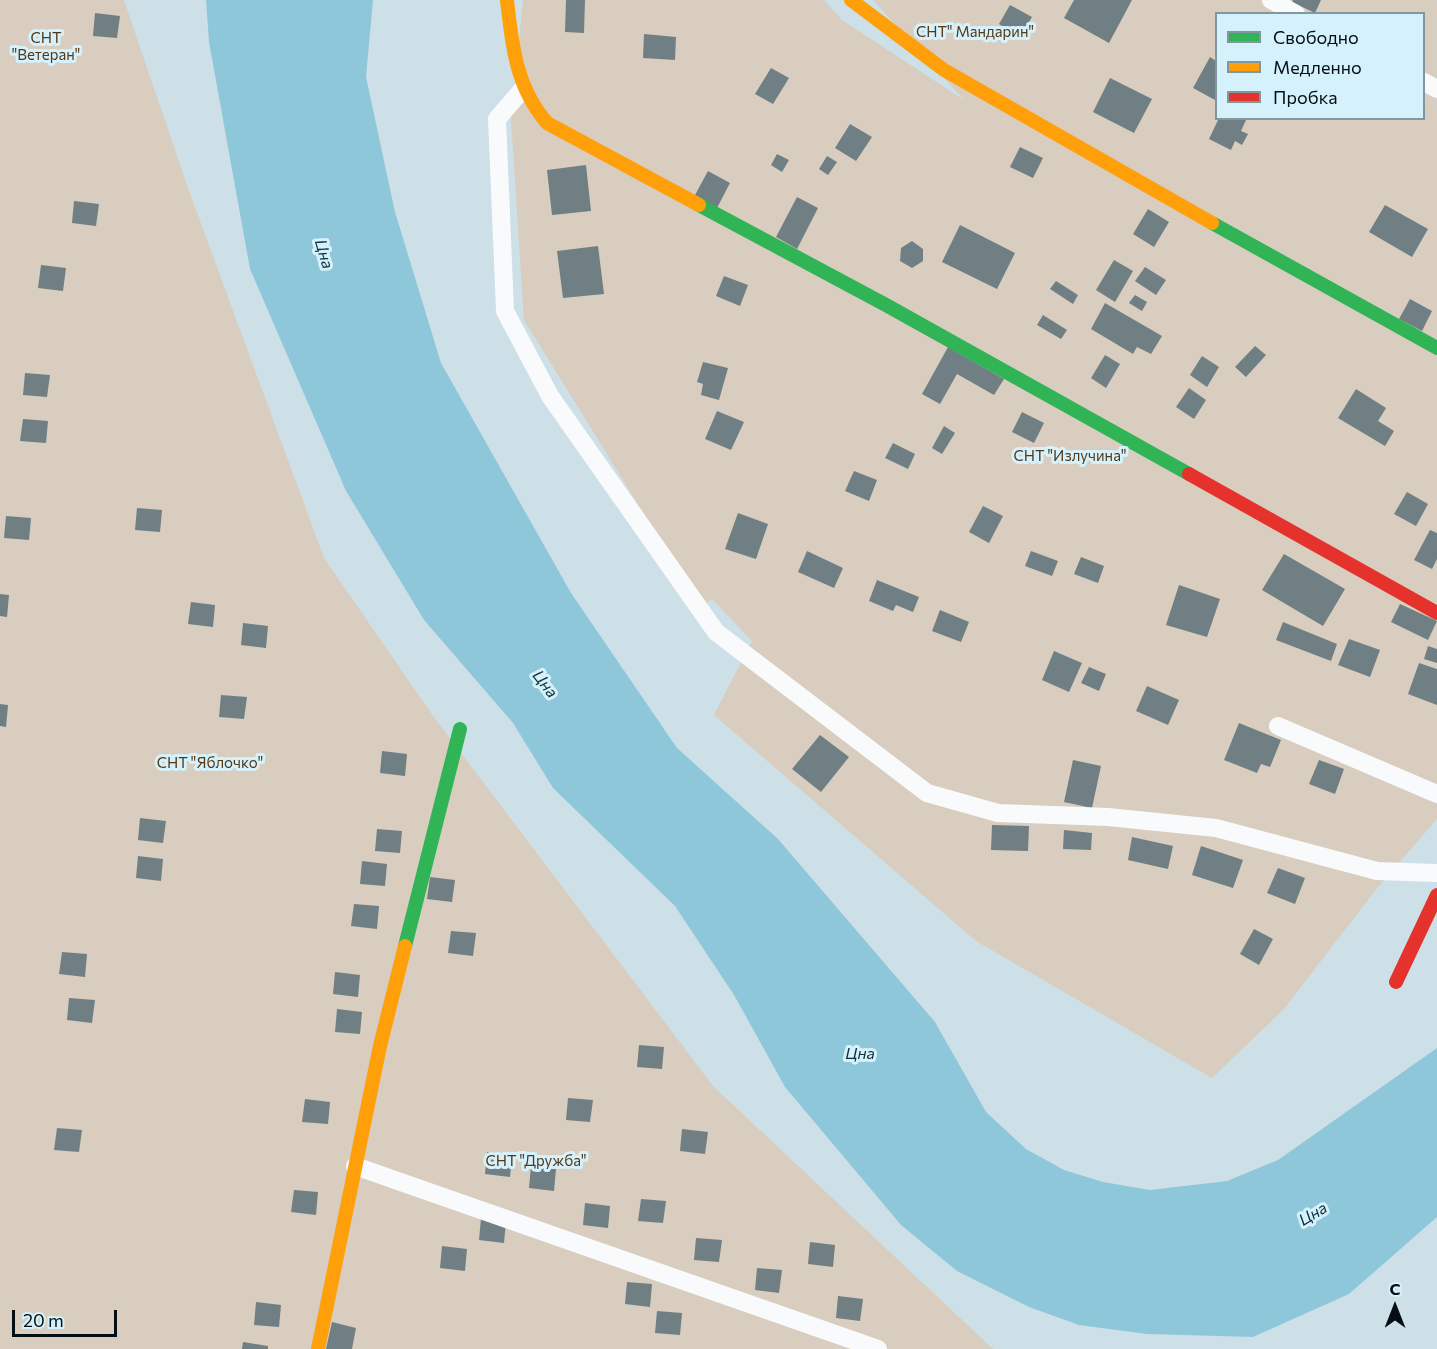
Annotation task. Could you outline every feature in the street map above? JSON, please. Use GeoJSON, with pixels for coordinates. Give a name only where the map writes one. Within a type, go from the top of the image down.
{"type":"FeatureCollection","features":[{"type":"Feature","properties":{"kind":"street"},"geometry":{"type":"LineString","coordinates":[[507,0],[514,53],[522,90],[531,108],[547,123],[886,305],[1437,613]]}},
{"type":"Feature","properties":{"kind":"street"},"geometry":{"type":"LineString","coordinates":[[857,3],[944,70],[1036,125],[1437,348]]}},
{"type":"Feature","properties":{"kind":"street"},"geometry":{"type":"LineString","coordinates":[[318,1349],[380,1046],[460,729]]}},
{"type":"Feature","properties":{"kind":"street"},"geometry":{"type":"LineString","coordinates":[[1396,982],[1437,895]]}},
{"type":"Feature","properties":{"kind":"lane"},"geometry":{"type":"LineString","coordinates":[[1270,0],[1292,12]]}},
{"type":"Feature","properties":{"kind":"lane"},"geometry":{"type":"LineString","coordinates":[[522,90],[497,119],[505,310],[550,396],[716,632],[927,793],[998,813],[1108,817],[1216,828],[1377,871],[1437,873]]}},
{"type":"Feature","properties":{"kind":"lane"},"geometry":{"type":"LineString","coordinates":[[1278,726],[1437,794]]}},
{"type":"Feature","properties":{"kind":"lane"},"geometry":{"type":"LineString","coordinates":[[355,1166],[878,1349]]}},
{"type":"Feature","properties":{"kind":"green space"},"geometry":{"type":"Polygon","coordinates":[[[0,0],[124,0],[189,191],[324,558],[433,716],[713,1086],[993,1349],[0,1349],[0,0]]]}},
{"type":"Feature","properties":{"kind":"green space","name":"СНТ \"Излучина\""},"geometry":{"type":"Polygon","coordinates":[[[523,0],[824,0],[842,20],[964,100],[873,0],[1437,0],[1437,819],[1378,887],[1284,1009],[1212,1078],[976,941],[714,715],[752,641],[712,599],[701,606],[524,320],[511,120],[523,0]]]}},
{"type":"Feature","properties":{"kind":"water","name":"Цна"},"geometry":{"type":"Polygon","coordinates":[[[206,0],[373,0],[366,77],[395,212],[441,363],[571,593],[677,748],[778,839],[935,1022],[986,1112],[1026,1149],[1064,1170],[1103,1182],[1150,1190],[1227,1181],[1278,1160],[1437,1048],[1437,1217],[1349,1294],[1253,1337],[1147,1334],[1079,1325],[1029,1307],[957,1271],[901,1225],[785,1087],[734,995],[675,906],[553,788],[513,723],[424,620],[346,491],[250,269],[209,42],[206,0]]]}},
{"type":"Feature","properties":{"kind":"building"},"geometry":{"type":"Polygon","coordinates":[[[566,0],[585,0],[584,33],[565,32],[566,0]]]}},
{"type":"Feature","properties":{"kind":"building"},"geometry":{"type":"Polygon","coordinates":[[[1074,0],[1132,0],[1109,43],[1064,18],[1074,0]]]}},
{"type":"Feature","properties":{"kind":"building"},"geometry":{"type":"Polygon","coordinates":[[[1293,0],[1321,0],[1315,12],[1292,2],[1293,0]]]}},
{"type":"Feature","properties":{"kind":"building"},"geometry":{"type":"Polygon","coordinates":[[[1010,5],[1032,17],[1020,37],[999,24],[1010,5]]]}},
{"type":"Feature","properties":{"kind":"building"},"geometry":{"type":"Polygon","coordinates":[[[95,13],[120,16],[117,38],[93,36],[95,13]]]}},
{"type":"Feature","properties":{"kind":"building"},"geometry":{"type":"Polygon","coordinates":[[[644,34],[676,37],[675,60],[643,58],[644,34]]]}},
{"type":"Feature","properties":{"kind":"building"},"geometry":{"type":"Polygon","coordinates":[[[1210,57],[1215,60],[1215,100],[1193,88],[1210,57]]]}},
{"type":"Feature","properties":{"kind":"building"},"geometry":{"type":"Polygon","coordinates":[[[771,68],[789,78],[773,104],[755,94],[771,68]]]}},
{"type":"Feature","properties":{"kind":"building"},"geometry":{"type":"Polygon","coordinates":[[[1110,78],[1152,99],[1134,133],[1093,112],[1110,78]]]}},
{"type":"Feature","properties":{"kind":"building"},"geometry":{"type":"Polygon","coordinates":[[[1218,120],[1246,120],[1241,131],[1248,134],[1242,145],[1235,141],[1231,150],[1209,139],[1218,120]]]}},
{"type":"Feature","properties":{"kind":"building"},"geometry":{"type":"Polygon","coordinates":[[[850,124],[872,137],[856,161],[835,148],[850,124]]]}},
{"type":"Feature","properties":{"kind":"building"},"geometry":{"type":"Polygon","coordinates":[[[1020,147],[1043,158],[1033,178],[1010,167],[1020,147]]]}},
{"type":"Feature","properties":{"kind":"building"},"geometry":{"type":"Polygon","coordinates":[[[777,154],[789,160],[782,172],[771,165],[777,154]]]}},
{"type":"Feature","properties":{"kind":"building"},"geometry":{"type":"Polygon","coordinates":[[[827,156],[837,162],[828,175],[819,169],[827,156]]]}},
{"type":"Feature","properties":{"kind":"building"},"geometry":{"type":"Polygon","coordinates":[[[586,165],[591,211],[552,215],[547,170],[586,165]]]}},
{"type":"Feature","properties":{"kind":"building"},"geometry":{"type":"Polygon","coordinates":[[[708,171],[730,183],[717,208],[695,195],[708,171]]]}},
{"type":"Feature","properties":{"kind":"building"},"geometry":{"type":"Polygon","coordinates":[[[797,197],[818,208],[797,249],[776,237],[797,197]]]}},
{"type":"Feature","properties":{"kind":"building"},"geometry":{"type":"Polygon","coordinates":[[[74,201],[99,204],[96,226],[72,223],[74,201]]]}},
{"type":"Feature","properties":{"kind":"building"},"geometry":{"type":"Polygon","coordinates":[[[1385,205],[1428,229],[1412,257],[1369,232],[1385,205]]]}},
{"type":"Feature","properties":{"kind":"building"},"geometry":{"type":"Polygon","coordinates":[[[1148,209],[1169,222],[1154,247],[1133,234],[1148,209]]]}},
{"type":"Feature","properties":{"kind":"building"},"geometry":{"type":"Polygon","coordinates":[[[960,225],[1015,253],[997,289],[942,262],[960,225]]]}},
{"type":"Feature","properties":{"kind":"building"},"geometry":{"type":"Polygon","coordinates":[[[912,241],[923,249],[923,261],[912,268],[900,261],[901,248],[912,241]]]}},
{"type":"Feature","properties":{"kind":"building"},"geometry":{"type":"Polygon","coordinates":[[[598,246],[604,294],[563,298],[557,251],[598,246]]]}},
{"type":"Feature","properties":{"kind":"building"},"geometry":{"type":"Polygon","coordinates":[[[1114,260],[1133,271],[1115,302],[1096,290],[1114,260]]]}},
{"type":"Feature","properties":{"kind":"building"},"geometry":{"type":"Polygon","coordinates":[[[41,265],[66,268],[63,291],[38,288],[41,265]]]}},
{"type":"Feature","properties":{"kind":"building"},"geometry":{"type":"Polygon","coordinates":[[[1145,267],[1166,280],[1156,295],[1135,281],[1145,267]]]}},
{"type":"Feature","properties":{"kind":"building"},"geometry":{"type":"Polygon","coordinates":[[[724,276],[748,285],[740,306],[716,296],[724,276]]]}},
{"type":"Feature","properties":{"kind":"building"},"geometry":{"type":"Polygon","coordinates":[[[1056,281],[1078,295],[1073,304],[1050,289],[1056,281]]]}},
{"type":"Feature","properties":{"kind":"building"},"geometry":{"type":"Polygon","coordinates":[[[1135,295],[1147,302],[1142,311],[1129,303],[1135,295]]]}},
{"type":"Feature","properties":{"kind":"building"},"geometry":{"type":"Polygon","coordinates":[[[1410,299],[1432,311],[1422,331],[1399,319],[1410,299]]]}},
{"type":"Feature","properties":{"kind":"building"},"geometry":{"type":"Polygon","coordinates":[[[1105,303],[1162,336],[1151,354],[1137,347],[1133,354],[1091,329],[1105,303]]]}},
{"type":"Feature","properties":{"kind":"building"},"geometry":{"type":"Polygon","coordinates":[[[1043,315],[1067,330],[1061,339],[1037,325],[1043,315]]]}},
{"type":"Feature","properties":{"kind":"building"},"geometry":{"type":"Polygon","coordinates":[[[1255,346],[1266,355],[1246,377],[1235,367],[1255,346]]]}},
{"type":"Feature","properties":{"kind":"building"},"geometry":{"type":"Polygon","coordinates":[[[948,347],[1004,379],[994,395],[957,374],[940,404],[922,394],[948,347]]]}},
{"type":"Feature","properties":{"kind":"building"},"geometry":{"type":"Polygon","coordinates":[[[1105,355],[1120,364],[1106,388],[1091,378],[1105,355]]]}},
{"type":"Feature","properties":{"kind":"building"},"geometry":{"type":"Polygon","coordinates":[[[1202,356],[1219,367],[1207,387],[1190,375],[1202,356]]]}},
{"type":"Feature","properties":{"kind":"building"},"geometry":{"type":"Polygon","coordinates":[[[703,362],[728,368],[719,400],[701,395],[703,384],[697,382],[703,362]]]}},
{"type":"Feature","properties":{"kind":"building"},"geometry":{"type":"Polygon","coordinates":[[[25,373],[50,375],[47,397],[23,395],[25,373]]]}},
{"type":"Feature","properties":{"kind":"building"},"geometry":{"type":"Polygon","coordinates":[[[1189,388],[1206,400],[1194,419],[1176,407],[1189,388]]]}},
{"type":"Feature","properties":{"kind":"building"},"geometry":{"type":"Polygon","coordinates":[[[1356,389],[1386,408],[1378,421],[1394,431],[1385,446],[1338,418],[1356,389]]]}},
{"type":"Feature","properties":{"kind":"building"},"geometry":{"type":"Polygon","coordinates":[[[717,411],[744,422],[731,450],[705,439],[717,411]]]}},
{"type":"Feature","properties":{"kind":"building"},"geometry":{"type":"Polygon","coordinates":[[[1022,412],[1044,423],[1034,443],[1012,432],[1022,412]]]}},
{"type":"Feature","properties":{"kind":"building"},"geometry":{"type":"Polygon","coordinates":[[[23,419],[48,421],[46,443],[20,441],[23,419]]]}},
{"type":"Feature","properties":{"kind":"building"},"geometry":{"type":"Polygon","coordinates":[[[944,426],[955,433],[942,454],[932,448],[944,426]]]}},
{"type":"Feature","properties":{"kind":"building"},"geometry":{"type":"Polygon","coordinates":[[[893,443],[915,454],[908,469],[885,458],[893,443]]]}},
{"type":"Feature","properties":{"kind":"building"},"geometry":{"type":"Polygon","coordinates":[[[854,471],[877,480],[869,501],[845,491],[854,471]]]}},
{"type":"Feature","properties":{"kind":"building"},"geometry":{"type":"Polygon","coordinates":[[[1407,492],[1428,504],[1416,526],[1394,514],[1407,492]]]}},
{"type":"Feature","properties":{"kind":"building"},"geometry":{"type":"Polygon","coordinates":[[[983,506],[1003,516],[989,543],[969,532],[983,506]]]}},
{"type":"Feature","properties":{"kind":"building"},"geometry":{"type":"Polygon","coordinates":[[[137,508],[162,510],[160,532],[135,530],[137,508]]]}},
{"type":"Feature","properties":{"kind":"building"},"geometry":{"type":"Polygon","coordinates":[[[738,513],[768,524],[756,559],[725,549],[738,513]]]}},
{"type":"Feature","properties":{"kind":"building"},"geometry":{"type":"Polygon","coordinates":[[[6,516],[31,518],[29,540],[4,538],[6,516]]]}},
{"type":"Feature","properties":{"kind":"building"},"geometry":{"type":"Polygon","coordinates":[[[1430,530],[1437,533],[1437,559],[1432,569],[1414,560],[1430,530]]]}},
{"type":"Feature","properties":{"kind":"building"},"geometry":{"type":"Polygon","coordinates":[[[807,551],[843,568],[834,588],[798,572],[807,551]]]}},
{"type":"Feature","properties":{"kind":"building"},"geometry":{"type":"Polygon","coordinates":[[[1031,551],[1058,561],[1052,576],[1025,566],[1031,551]]]}},
{"type":"Feature","properties":{"kind":"building"},"geometry":{"type":"Polygon","coordinates":[[[1284,554],[1345,589],[1323,626],[1262,590],[1284,554]]]}},
{"type":"Feature","properties":{"kind":"building"},"geometry":{"type":"Polygon","coordinates":[[[1081,557],[1104,566],[1098,583],[1074,574],[1081,557]]]}},
{"type":"Feature","properties":{"kind":"building"},"geometry":{"type":"Polygon","coordinates":[[[877,580],[919,597],[913,612],[896,605],[893,611],[869,601],[877,580]]]}},
{"type":"Feature","properties":{"kind":"building"},"geometry":{"type":"Polygon","coordinates":[[[1179,585],[1220,599],[1207,637],[1166,625],[1179,585]]]}},
{"type":"Feature","properties":{"kind":"building"},"geometry":{"type":"Polygon","coordinates":[[[0,594],[9,595],[7,617],[0,616],[0,594]]]}},
{"type":"Feature","properties":{"kind":"building"},"geometry":{"type":"Polygon","coordinates":[[[191,602],[215,605],[213,627],[188,624],[191,602]]]}},
{"type":"Feature","properties":{"kind":"building"},"geometry":{"type":"Polygon","coordinates":[[[1400,604],[1437,621],[1428,640],[1391,622],[1400,604]]]}},
{"type":"Feature","properties":{"kind":"building"},"geometry":{"type":"Polygon","coordinates":[[[940,610],[969,622],[961,642],[932,631],[940,610]]]}},
{"type":"Feature","properties":{"kind":"building"},"geometry":{"type":"Polygon","coordinates":[[[1283,622],[1337,644],[1331,661],[1276,640],[1283,622]]]}},
{"type":"Feature","properties":{"kind":"building"},"geometry":{"type":"Polygon","coordinates":[[[243,623],[268,626],[266,648],[241,645],[243,623]]]}},
{"type":"Feature","properties":{"kind":"building"},"geometry":{"type":"Polygon","coordinates":[[[1349,639],[1380,650],[1370,677],[1338,665],[1349,639]]]}},
{"type":"Feature","properties":{"kind":"building"},"geometry":{"type":"Polygon","coordinates":[[[1428,646],[1437,649],[1437,663],[1424,659],[1428,646]]]}},
{"type":"Feature","properties":{"kind":"building"},"geometry":{"type":"Polygon","coordinates":[[[1054,651],[1082,663],[1069,692],[1042,680],[1054,651]]]}},
{"type":"Feature","properties":{"kind":"building"},"geometry":{"type":"Polygon","coordinates":[[[1419,663],[1437,669],[1437,705],[1408,694],[1419,663]]]}},
{"type":"Feature","properties":{"kind":"building"},"geometry":{"type":"Polygon","coordinates":[[[1089,667],[1106,674],[1099,691],[1081,683],[1089,667]]]}},
{"type":"Feature","properties":{"kind":"building"},"geometry":{"type":"Polygon","coordinates":[[[1147,686],[1179,700],[1168,725],[1136,711],[1147,686]]]}},
{"type":"Feature","properties":{"kind":"building"},"geometry":{"type":"Polygon","coordinates":[[[221,695],[247,697],[244,719],[219,717],[221,695]]]}},
{"type":"Feature","properties":{"kind":"building"},"geometry":{"type":"Polygon","coordinates":[[[0,704],[8,705],[6,727],[0,726],[0,704]]]}},
{"type":"Feature","properties":{"kind":"building"},"geometry":{"type":"Polygon","coordinates":[[[1239,723],[1281,740],[1270,767],[1261,764],[1257,773],[1224,760],[1239,723]]]}},
{"type":"Feature","properties":{"kind":"building"},"geometry":{"type":"Polygon","coordinates":[[[820,735],[849,757],[821,792],[792,769],[820,735]]]}},
{"type":"Feature","properties":{"kind":"building"},"geometry":{"type":"Polygon","coordinates":[[[382,751],[407,754],[405,776],[380,773],[382,751]]]}},
{"type":"Feature","properties":{"kind":"building"},"geometry":{"type":"Polygon","coordinates":[[[1073,760],[1101,766],[1092,808],[1064,802],[1073,760]]]}},
{"type":"Feature","properties":{"kind":"building"},"geometry":{"type":"Polygon","coordinates":[[[1319,760],[1344,769],[1335,794],[1309,784],[1319,760]]]}},
{"type":"Feature","properties":{"kind":"building"},"geometry":{"type":"Polygon","coordinates":[[[140,818],[166,821],[163,843],[138,840],[140,818]]]}},
{"type":"Feature","properties":{"kind":"building"},"geometry":{"type":"Polygon","coordinates":[[[992,825],[1029,826],[1028,851],[991,850],[992,825]]]}},
{"type":"Feature","properties":{"kind":"building"},"geometry":{"type":"Polygon","coordinates":[[[377,829],[402,831],[400,853],[375,851],[377,829]]]}},
{"type":"Feature","properties":{"kind":"building"},"geometry":{"type":"Polygon","coordinates":[[[1064,830],[1092,833],[1091,850],[1063,849],[1064,830]]]}},
{"type":"Feature","properties":{"kind":"building"},"geometry":{"type":"Polygon","coordinates":[[[1132,837],[1173,846],[1168,869],[1128,860],[1132,837]]]}},
{"type":"Feature","properties":{"kind":"building"},"geometry":{"type":"Polygon","coordinates":[[[1201,846],[1243,860],[1233,888],[1192,875],[1201,846]]]}},
{"type":"Feature","properties":{"kind":"building"},"geometry":{"type":"Polygon","coordinates":[[[138,856],[163,859],[161,881],[136,878],[138,856]]]}},
{"type":"Feature","properties":{"kind":"building"},"geometry":{"type":"Polygon","coordinates":[[[362,861],[387,864],[385,886],[360,884],[362,861]]]}},
{"type":"Feature","properties":{"kind":"building"},"geometry":{"type":"Polygon","coordinates":[[[1278,868],[1305,878],[1295,904],[1267,893],[1278,868]]]}},
{"type":"Feature","properties":{"kind":"building"},"geometry":{"type":"Polygon","coordinates":[[[430,877],[455,880],[452,902],[427,899],[430,877]]]}},
{"type":"Feature","properties":{"kind":"building"},"geometry":{"type":"Polygon","coordinates":[[[354,904],[379,906],[377,929],[351,926],[354,904]]]}},
{"type":"Feature","properties":{"kind":"building"},"geometry":{"type":"Polygon","coordinates":[[[1254,929],[1273,939],[1259,965],[1240,954],[1254,929]]]}},
{"type":"Feature","properties":{"kind":"building"},"geometry":{"type":"Polygon","coordinates":[[[451,931],[476,933],[473,956],[448,953],[451,931]]]}},
{"type":"Feature","properties":{"kind":"building"},"geometry":{"type":"Polygon","coordinates":[[[62,952],[87,954],[85,977],[59,974],[62,952]]]}},
{"type":"Feature","properties":{"kind":"building"},"geometry":{"type":"Polygon","coordinates":[[[335,972],[360,975],[358,997],[333,994],[335,972]]]}},
{"type":"Feature","properties":{"kind":"building"},"geometry":{"type":"Polygon","coordinates":[[[69,998],[95,1000],[92,1023],[67,1020],[69,998]]]}},
{"type":"Feature","properties":{"kind":"building"},"geometry":{"type":"Polygon","coordinates":[[[337,1009],[362,1012],[360,1034],[335,1032],[337,1009]]]}},
{"type":"Feature","properties":{"kind":"building"},"geometry":{"type":"Polygon","coordinates":[[[639,1045],[664,1047],[662,1069],[637,1067],[639,1045]]]}},
{"type":"Feature","properties":{"kind":"building"},"geometry":{"type":"Polygon","coordinates":[[[568,1098],[593,1100],[590,1122],[566,1120],[568,1098]]]}},
{"type":"Feature","properties":{"kind":"building"},"geometry":{"type":"Polygon","coordinates":[[[305,1099],[330,1102],[328,1124],[302,1122],[305,1099]]]}},
{"type":"Feature","properties":{"kind":"building"},"geometry":{"type":"Polygon","coordinates":[[[57,1128],[82,1130],[79,1152],[54,1150],[57,1128]]]}},
{"type":"Feature","properties":{"kind":"building"},"geometry":{"type":"Polygon","coordinates":[[[682,1129],[708,1132],[705,1154],[680,1151],[682,1129]]]}},
{"type":"Feature","properties":{"kind":"building"},"geometry":{"type":"Polygon","coordinates":[[[487,1152],[512,1155],[510,1177],[485,1174],[487,1152]]]}},
{"type":"Feature","properties":{"kind":"building"},"geometry":{"type":"Polygon","coordinates":[[[531,1166],[556,1169],[554,1191],[529,1188],[531,1166]]]}},
{"type":"Feature","properties":{"kind":"building"},"geometry":{"type":"Polygon","coordinates":[[[294,1190],[318,1192],[316,1215],[291,1212],[294,1190]]]}},
{"type":"Feature","properties":{"kind":"building"},"geometry":{"type":"Polygon","coordinates":[[[641,1199],[666,1201],[663,1223],[638,1221],[641,1199]]]}},
{"type":"Feature","properties":{"kind":"building"},"geometry":{"type":"Polygon","coordinates":[[[585,1203],[610,1206],[608,1228],[583,1225],[585,1203]]]}},
{"type":"Feature","properties":{"kind":"building"},"geometry":{"type":"Polygon","coordinates":[[[481,1218],[506,1221],[504,1243],[479,1240],[481,1218]]]}},
{"type":"Feature","properties":{"kind":"building"},"geometry":{"type":"Polygon","coordinates":[[[696,1238],[722,1240],[719,1262],[694,1260],[696,1238]]]}},
{"type":"Feature","properties":{"kind":"building"},"geometry":{"type":"Polygon","coordinates":[[[810,1242],[835,1245],[833,1267],[808,1264],[810,1242]]]}},
{"type":"Feature","properties":{"kind":"building"},"geometry":{"type":"Polygon","coordinates":[[[442,1246],[467,1249],[465,1271],[440,1268],[442,1246]]]}},
{"type":"Feature","properties":{"kind":"building"},"geometry":{"type":"Polygon","coordinates":[[[757,1268],[782,1270],[779,1293],[755,1290],[757,1268]]]}},
{"type":"Feature","properties":{"kind":"building"},"geometry":{"type":"Polygon","coordinates":[[[627,1282],[652,1284],[650,1307],[625,1304],[627,1282]]]}},
{"type":"Feature","properties":{"kind":"building"},"geometry":{"type":"Polygon","coordinates":[[[838,1296],[863,1299],[860,1321],[836,1318],[838,1296]]]}},
{"type":"Feature","properties":{"kind":"building"},"geometry":{"type":"Polygon","coordinates":[[[256,1302],[281,1305],[279,1327],[254,1325],[256,1302]]]}},
{"type":"Feature","properties":{"kind":"building"},"geometry":{"type":"Polygon","coordinates":[[[657,1311],[682,1313],[680,1335],[655,1333],[657,1311]]]}},
{"type":"Feature","properties":{"kind":"building"},"geometry":{"type":"Polygon","coordinates":[[[332,1322],[356,1328],[352,1349],[326,1349],[332,1322]]]}},
{"type":"Feature","properties":{"kind":"building"},"geometry":{"type":"Polygon","coordinates":[[[243,1342],[268,1346],[268,1349],[242,1349],[243,1342]]]}},
{"type":"Feature","properties":{"kind":"traffic: fast"},"geometry":{"type":"LineString","coordinates":[[699,205],[886,305],[1189,474]]}},
{"type":"Feature","properties":{"kind":"traffic: fast"},"geometry":{"type":"LineString","coordinates":[[1212,223],[1437,348]]}},
{"type":"Feature","properties":{"kind":"traffic: fast"},"geometry":{"type":"LineString","coordinates":[[405,946],[460,729]]}},
{"type":"Feature","properties":{"kind":"traffic: slow"},"geometry":{"type":"LineString","coordinates":[[507,0],[517,65],[528,95],[547,123],[699,205]]}},
{"type":"Feature","properties":{"kind":"traffic: slow"},"geometry":{"type":"LineString","coordinates":[[851,0],[944,70],[1212,223]]}},
{"type":"Feature","properties":{"kind":"traffic: slow"},"geometry":{"type":"LineString","coordinates":[[318,1349],[380,1046],[405,946]]}},
{"type":"Feature","properties":{"kind":"traffic: jam"},"geometry":{"type":"LineString","coordinates":[[1189,474],[1437,613]]}},
{"type":"Feature","properties":{"kind":"traffic: jam"},"geometry":{"type":"LineString","coordinates":[[1396,982],[1437,895]]}},
{"type":"Feature","properties":{"kind":"park label","name":"СНТ\" Мандарин\""},"geometry":{"type":"Point","coordinates":[975,32]}},
{"type":"Feature","properties":{"kind":"park label","name":"СНТ \"Ветеран\""},"geometry":{"type":"Point","coordinates":[46,46]}},
{"type":"Feature","properties":{"kind":"park label","name":"СНТ \"Яблочко\""},"geometry":{"type":"Point","coordinates":[210,763]}},
{"type":"Feature","properties":{"kind":"park label","name":"СНТ \"Дружба\""},"geometry":{"type":"Point","coordinates":[536,1161]}}]}
